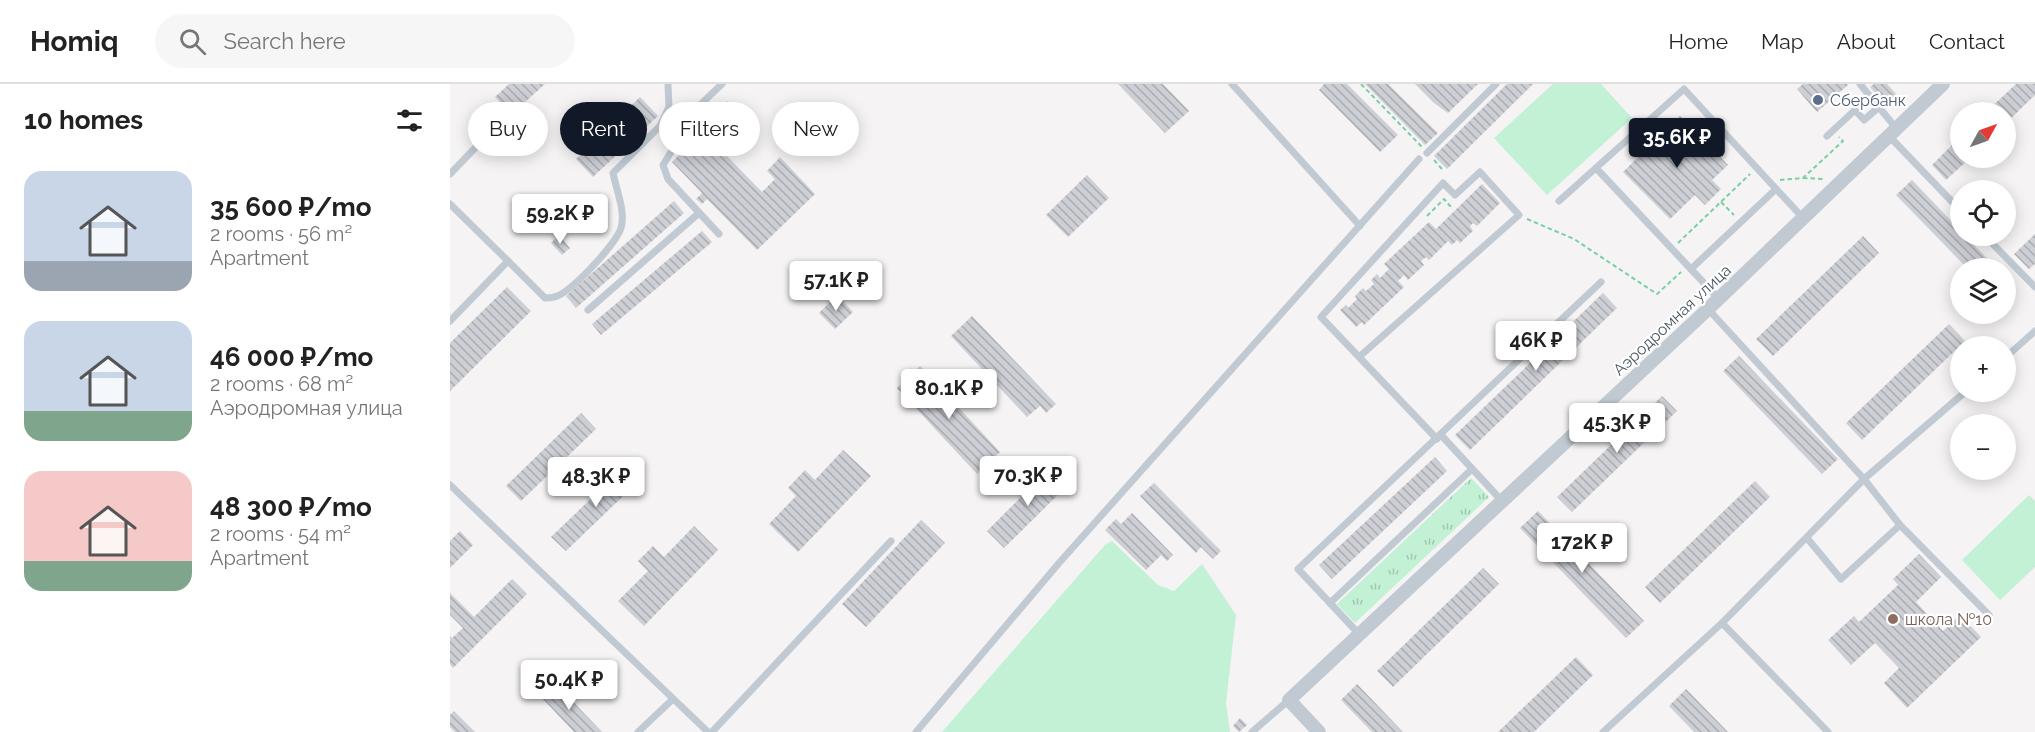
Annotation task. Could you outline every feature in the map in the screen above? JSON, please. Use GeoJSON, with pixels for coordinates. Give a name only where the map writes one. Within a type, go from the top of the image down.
{"type":"FeatureCollection","features":[{"type":"Feature","properties":{"kind":"street","name":"Аэродромная улица"},"geometry":{"type":"LineString","coordinates":[[1289,700],[1719,299],[1943,84]]}},
{"type":"Feature","properties":{"kind":"street"},"geometry":{"type":"LineString","coordinates":[[1289,700],[1319,732]]}},
{"type":"Feature","properties":{"kind":"lane"},"geometry":{"type":"LineString","coordinates":[[450,204],[545,298],[556,297],[595,264],[614,241],[621,226],[621,209],[613,173],[660,126],[669,107],[668,84]]}},
{"type":"Feature","properties":{"kind":"lane"},"geometry":{"type":"LineString","coordinates":[[720,234],[668,179],[663,165],[700,105],[722,84]]}},
{"type":"Feature","properties":{"kind":"lane"},"geometry":{"type":"LineString","coordinates":[[1232,84],[1360,226]]}},
{"type":"Feature","properties":{"kind":"lane"},"geometry":{"type":"LineString","coordinates":[[1427,153],[1496,84]]}},
{"type":"Feature","properties":{"kind":"lane"},"geometry":{"type":"LineString","coordinates":[[1860,84],[1879,107],[1893,132],[1950,198]]}},
{"type":"Feature","properties":{"kind":"lane"},"geometry":{"type":"LineString","coordinates":[[1559,201],[1684,89],[1803,218]]}},
{"type":"Feature","properties":{"kind":"lane"},"geometry":{"type":"LineString","coordinates":[[1827,136],[1855,110],[1864,120],[1879,107]]}},
{"type":"Feature","properties":{"kind":"lane"},"geometry":{"type":"LineString","coordinates":[[450,174],[468,155]]}},
{"type":"Feature","properties":{"kind":"lane"},"geometry":{"type":"LineString","coordinates":[[916,732],[1059,563],[1419,159]]}},
{"type":"Feature","properties":{"kind":"lane"},"geometry":{"type":"LineString","coordinates":[[1596,168],[1719,299]]}},
{"type":"Feature","properties":{"kind":"lane"},"geometry":{"type":"LineString","coordinates":[[1359,357],[1519,216],[1480,172],[1455,195],[1443,183],[1321,317],[1359,357],[1472,469],[1502,501]]}},
{"type":"Feature","properties":{"kind":"lane"},"geometry":{"type":"LineString","coordinates":[[1688,266],[1776,189]]}},
{"type":"Feature","properties":{"kind":"lane"},"geometry":{"type":"LineString","coordinates":[[588,310],[699,213]]}},
{"type":"Feature","properties":{"kind":"lane"},"geometry":{"type":"LineString","coordinates":[[1995,246],[2035,287]]}},
{"type":"Feature","properties":{"kind":"lane"},"geometry":{"type":"LineString","coordinates":[[450,321],[508,261]]}},
{"type":"Feature","properties":{"kind":"lane"},"geometry":{"type":"LineString","coordinates":[[1359,634],[1298,569],[1601,282]]}},
{"type":"Feature","properties":{"kind":"lane"},"geometry":{"type":"LineString","coordinates":[[1708,309],[1864,479],[1900,525],[1989,615]]}},
{"type":"Feature","properties":{"kind":"lane"},"geometry":{"type":"LineString","coordinates":[[2016,348],[2035,331]]}},
{"type":"Feature","properties":{"kind":"lane"},"geometry":{"type":"LineString","coordinates":[[1603,732],[1722,623],[1864,479],[1953,402]]}},
{"type":"Feature","properties":{"kind":"lane"},"geometry":{"type":"LineString","coordinates":[[1330,603],[1472,469]]}},
{"type":"Feature","properties":{"kind":"lane"},"geometry":{"type":"LineString","coordinates":[[450,485],[710,732],[891,540]]}},
{"type":"Feature","properties":{"kind":"lane"},"geometry":{"type":"LineString","coordinates":[[1808,538],[1841,579],[1900,525]]}},
{"type":"Feature","properties":{"kind":"lane"},"geometry":{"type":"LineString","coordinates":[[1722,623],[1828,732]]}},
{"type":"Feature","properties":{"kind":"lane"},"geometry":{"type":"LineString","coordinates":[[638,732],[673,699]]}},
{"type":"Feature","properties":{"kind":"lane"},"geometry":{"type":"LineString","coordinates":[[1252,732],[1289,700]]}},
{"type":"Feature","properties":{"kind":"path"},"geometry":{"type":"LineString","coordinates":[[1361,84],[1442,169]]}},
{"type":"Feature","properties":{"kind":"path"},"geometry":{"type":"LineString","coordinates":[[1803,178],[1843,141],[1834,130]]}},
{"type":"Feature","properties":{"kind":"path"},"geometry":{"type":"LineString","coordinates":[[1672,249],[1756,168]]}},
{"type":"Feature","properties":{"kind":"path"},"geometry":{"type":"LineString","coordinates":[[1769,182],[1803,178],[1842,181]]}},
{"type":"Feature","properties":{"kind":"path"},"geometry":{"type":"LineString","coordinates":[[1427,216],[1444,199],[1450,206],[1458,199]]}},
{"type":"Feature","properties":{"kind":"path"},"geometry":{"type":"LineString","coordinates":[[1721,201],[1735,217]]}},
{"type":"Feature","properties":{"kind":"path"},"geometry":{"type":"LineString","coordinates":[[1519,216],[1574,239],[1657,294],[1688,266]]}},
{"type":"Feature","properties":{"kind":"green space"},"geometry":{"type":"Polygon","coordinates":[[[1553,84],[1601,84],[1632,118],[1547,195],[1494,138],[1553,84]]]}},
{"type":"Feature","properties":{"kind":"green space"},"geometry":{"type":"Polygon","coordinates":[[[1471,478],[1489,497],[1355,623],[1337,604],[1471,478]]]}},
{"type":"Feature","properties":{"kind":"green space"},"geometry":{"type":"Polygon","coordinates":[[[2029,495],[2035,501],[2035,567],[2000,600],[1962,560],[2029,495]]]}},
{"type":"Feature","properties":{"kind":"green space"},"geometry":{"type":"Polygon","coordinates":[[[1112,541],[1158,585],[1174,591],[1202,564],[1236,615],[1226,703],[1230,732],[942,732],[1105,545],[1112,541]]]}},
{"type":"Feature","properties":{"kind":"building"},"geometry":{"type":"Polygon","coordinates":[[[509,84],[545,84],[525,102],[500,102],[495,97],[509,84]]]}},
{"type":"Feature","properties":{"kind":"building"},"geometry":{"type":"Polygon","coordinates":[[[1118,84],[1163,84],[1189,111],[1165,133],[1118,84]]]}},
{"type":"Feature","properties":{"kind":"building"},"geometry":{"type":"Polygon","coordinates":[[[1324,84],[1347,84],[1398,135],[1380,152],[1319,90],[1324,84]]]}},
{"type":"Feature","properties":{"kind":"building"},"geometry":{"type":"Polygon","coordinates":[[[1365,84],[1388,84],[1438,133],[1425,145],[1365,84]]]}},
{"type":"Feature","properties":{"kind":"building"},"geometry":{"type":"Polygon","coordinates":[[[1415,84],[1478,84],[1448,113],[1415,84]]]}},
{"type":"Feature","properties":{"kind":"building"},"geometry":{"type":"Polygon","coordinates":[[[1507,84],[1533,84],[1447,169],[1434,156],[1507,84]]]}},
{"type":"Feature","properties":{"kind":"building","name":"Сбербанк"},"geometry":{"type":"Polygon","coordinates":[[[1803,84],[1848,85],[1817,112],[1797,89],[1803,84]]]}},
{"type":"Feature","properties":{"kind":"building"},"geometry":{"type":"Polygon","coordinates":[[[1874,84],[1887,84],[1897,95],[1885,105],[1870,87],[1874,84]]]}},
{"type":"Feature","properties":{"kind":"building"},"geometry":{"type":"Polygon","coordinates":[[[2016,84],[2035,84],[2035,95],[2016,113],[2016,102],[1997,102],[2016,84]]]}},
{"type":"Feature","properties":{"kind":"building"},"geometry":{"type":"Polygon","coordinates":[[[640,97],[645,102],[635,102],[640,97]]]}},
{"type":"Feature","properties":{"kind":"building"},"geometry":{"type":"Polygon","coordinates":[[[647,104],[658,116],[647,126],[647,104]]]}},
{"type":"Feature","properties":{"kind":"building"},"geometry":{"type":"Polygon","coordinates":[[[1680,116],[1728,165],[1712,180],[1721,189],[1705,205],[1695,195],[1670,219],[1623,172],[1680,116]]]}},
{"type":"Feature","properties":{"kind":"building"},"geometry":{"type":"Polygon","coordinates":[[[1950,147],[1950,168],[1959,168],[1946,180],[1932,165],[1950,147]]]}},
{"type":"Feature","properties":{"kind":"building"},"geometry":{"type":"Polygon","coordinates":[[[579,156],[615,156],[593,177],[576,159],[579,156]]]}},
{"type":"Feature","properties":{"kind":"building"},"geometry":{"type":"Polygon","coordinates":[[[678,156],[727,156],[762,192],[775,179],[767,171],[780,157],[815,194],[757,250],[707,199],[702,204],[696,199],[702,193],[672,162],[678,156]]]}},
{"type":"Feature","properties":{"kind":"building"},"geometry":{"type":"Polygon","coordinates":[[[1087,175],[1109,198],[1068,237],[1046,215],[1087,175]]]}},
{"type":"Feature","properties":{"kind":"building"},"geometry":{"type":"Polygon","coordinates":[[[1912,180],[1950,220],[1950,246],[1975,246],[1987,258],[1957,258],[1896,195],[1912,180]]]}},
{"type":"Feature","properties":{"kind":"building"},"geometry":{"type":"Polygon","coordinates":[[[1482,184],[1500,203],[1477,226],[1473,223],[1470,226],[1473,231],[1460,243],[1457,240],[1452,245],[1448,241],[1429,260],[1426,257],[1421,261],[1424,265],[1408,280],[1404,275],[1398,281],[1404,287],[1364,325],[1362,322],[1356,327],[1340,310],[1346,305],[1348,308],[1363,288],[1366,291],[1374,284],[1371,280],[1377,274],[1380,278],[1389,269],[1384,264],[1429,222],[1436,229],[1482,184]]]}},
{"type":"Feature","properties":{"kind":"building"},"geometry":{"type":"Polygon","coordinates":[[[674,201],[684,213],[576,308],[566,296],[674,201]]]}},
{"type":"Feature","properties":{"kind":"building"},"geometry":{"type":"Polygon","coordinates":[[[542,218],[549,226],[542,233],[534,226],[542,218]]]}},
{"type":"Feature","properties":{"kind":"building"},"geometry":{"type":"Polygon","coordinates":[[[702,231],[712,242],[601,335],[592,324],[702,231]]]}},
{"type":"Feature","properties":{"kind":"building"},"geometry":{"type":"Polygon","coordinates":[[[2035,234],[2035,264],[2029,269],[2014,254],[2035,234]]]}},
{"type":"Feature","properties":{"kind":"building"},"geometry":{"type":"Polygon","coordinates":[[[559,235],[570,248],[562,255],[551,243],[559,235]]]}},
{"type":"Feature","properties":{"kind":"building"},"geometry":{"type":"Polygon","coordinates":[[[1863,236],[1879,253],[1773,356],[1756,339],[1863,236]]]}},
{"type":"Feature","properties":{"kind":"building"},"geometry":{"type":"Polygon","coordinates":[[[507,287],[531,311],[450,391],[450,343],[507,287]]]}},
{"type":"Feature","properties":{"kind":"building"},"geometry":{"type":"Polygon","coordinates":[[[1603,293],[1617,308],[1470,450],[1455,435],[1603,293]]]}},
{"type":"Feature","properties":{"kind":"building"},"geometry":{"type":"Polygon","coordinates":[[[837,295],[853,312],[835,329],[819,313],[837,295]]]}},
{"type":"Feature","properties":{"kind":"building"},"geometry":{"type":"Polygon","coordinates":[[[972,316],[1056,404],[1046,413],[1040,406],[1027,417],[951,336],[972,316]]]}},
{"type":"Feature","properties":{"kind":"building"},"geometry":{"type":"Polygon","coordinates":[[[1949,324],[1960,336],[1950,336],[1950,355],[1862,440],[1846,423],[1949,324]]]}},
{"type":"Feature","properties":{"kind":"building"},"geometry":{"type":"Polygon","coordinates":[[[1739,356],[1838,459],[1822,474],[1723,371],[1739,356]]]}},
{"type":"Feature","properties":{"kind":"building"},"geometry":{"type":"Polygon","coordinates":[[[920,366],[1000,452],[977,474],[897,388],[920,366]]]}},
{"type":"Feature","properties":{"kind":"building"},"geometry":{"type":"Polygon","coordinates":[[[1662,396],[1677,411],[1572,512],[1557,497],[1662,396]]]}},
{"type":"Feature","properties":{"kind":"building"},"geometry":{"type":"Polygon","coordinates":[[[581,413],[596,429],[521,501],[506,486],[581,413]]]}},
{"type":"Feature","properties":{"kind":"building"},"geometry":{"type":"Polygon","coordinates":[[[843,450],[871,476],[798,552],[769,524],[796,496],[788,488],[805,470],[815,480],[843,450]]]}},
{"type":"Feature","properties":{"kind":"building"},"geometry":{"type":"Polygon","coordinates":[[[1435,457],[1447,471],[1332,579],[1319,565],[1435,457]]]}},
{"type":"Feature","properties":{"kind":"building"},"geometry":{"type":"Polygon","coordinates":[[[627,464],[641,479],[566,551],[551,537],[627,464]]]}},
{"type":"Feature","properties":{"kind":"building"},"geometry":{"type":"Polygon","coordinates":[[[1051,467],[1069,484],[1004,548],[987,531],[1051,467]]]}},
{"type":"Feature","properties":{"kind":"building"},"geometry":{"type":"Polygon","coordinates":[[[1755,481],[1770,497],[1660,603],[1645,587],[1755,481]]]}},
{"type":"Feature","properties":{"kind":"building"},"geometry":{"type":"Polygon","coordinates":[[[1154,483],[1221,551],[1213,559],[1201,547],[1196,553],[1140,496],[1154,483]]]}},
{"type":"Feature","properties":{"kind":"building"},"geometry":{"type":"Polygon","coordinates":[[[1538,511],[1644,621],[1626,638],[1520,528],[1538,511]]]}},
{"type":"Feature","properties":{"kind":"building"},"geometry":{"type":"Polygon","coordinates":[[[1132,513],[1173,555],[1167,561],[1161,555],[1146,570],[1105,530],[1116,519],[1121,524],[1132,513]]]}},
{"type":"Feature","properties":{"kind":"building"},"geometry":{"type":"Polygon","coordinates":[[[921,520],[945,543],[866,627],[842,604],[921,520]]]}},
{"type":"Feature","properties":{"kind":"building"},"geometry":{"type":"Polygon","coordinates":[[[694,526],[718,550],[644,626],[618,601],[648,571],[638,561],[653,546],[664,557],[694,526]]]}},
{"type":"Feature","properties":{"kind":"building"},"geometry":{"type":"Polygon","coordinates":[[[460,531],[473,545],[450,568],[450,541],[460,531]]]}},
{"type":"Feature","properties":{"kind":"building"},"geometry":{"type":"Polygon","coordinates":[[[1919,554],[1941,577],[1916,602],[1943,631],[1960,615],[1981,637],[1907,708],[1884,683],[1899,668],[1875,643],[1851,665],[1828,640],[1854,616],[1859,622],[1898,585],[1893,579],[1919,554]]]}},
{"type":"Feature","properties":{"kind":"building"},"geometry":{"type":"Polygon","coordinates":[[[1483,568],[1499,584],[1393,687],[1377,671],[1483,568]]]}},
{"type":"Feature","properties":{"kind":"building"},"geometry":{"type":"Polygon","coordinates":[[[512,579],[527,594],[453,668],[450,664],[450,636],[452,638],[463,628],[450,615],[450,593],[474,617],[512,579]]]}},
{"type":"Feature","properties":{"kind":"building"},"geometry":{"type":"Polygon","coordinates":[[[1576,657],[1593,675],[1534,732],[1498,732],[1576,657]]]}},
{"type":"Feature","properties":{"kind":"building"},"geometry":{"type":"Polygon","coordinates":[[[556,684],[602,732],[574,732],[542,698],[556,684]]]}},
{"type":"Feature","properties":{"kind":"building"},"geometry":{"type":"Polygon","coordinates":[[[1357,684],[1403,732],[1372,732],[1341,700],[1357,684]]]}},
{"type":"Feature","properties":{"kind":"building"},"geometry":{"type":"Polygon","coordinates":[[[1686,689],[1728,732],[1694,732],[1669,706],[1686,689]]]}},
{"type":"Feature","properties":{"kind":"building"},"geometry":{"type":"Polygon","coordinates":[[[454,711],[475,732],[455,732],[450,727],[450,715],[454,711]]]}},
{"type":"Feature","properties":{"kind":"building"},"geometry":{"type":"Polygon","coordinates":[[[1240,718],[1247,725],[1239,732],[1233,726],[1240,718]]]}},
{"type":"Feature","properties":{"kind":"place","name":"Сбербанк"},"geometry":{"type":"Point","coordinates":[1818,100]}},
{"type":"Feature","properties":{"kind":"place","name":"школа №10"},"geometry":{"type":"Point","coordinates":[1893,619]}}]}
